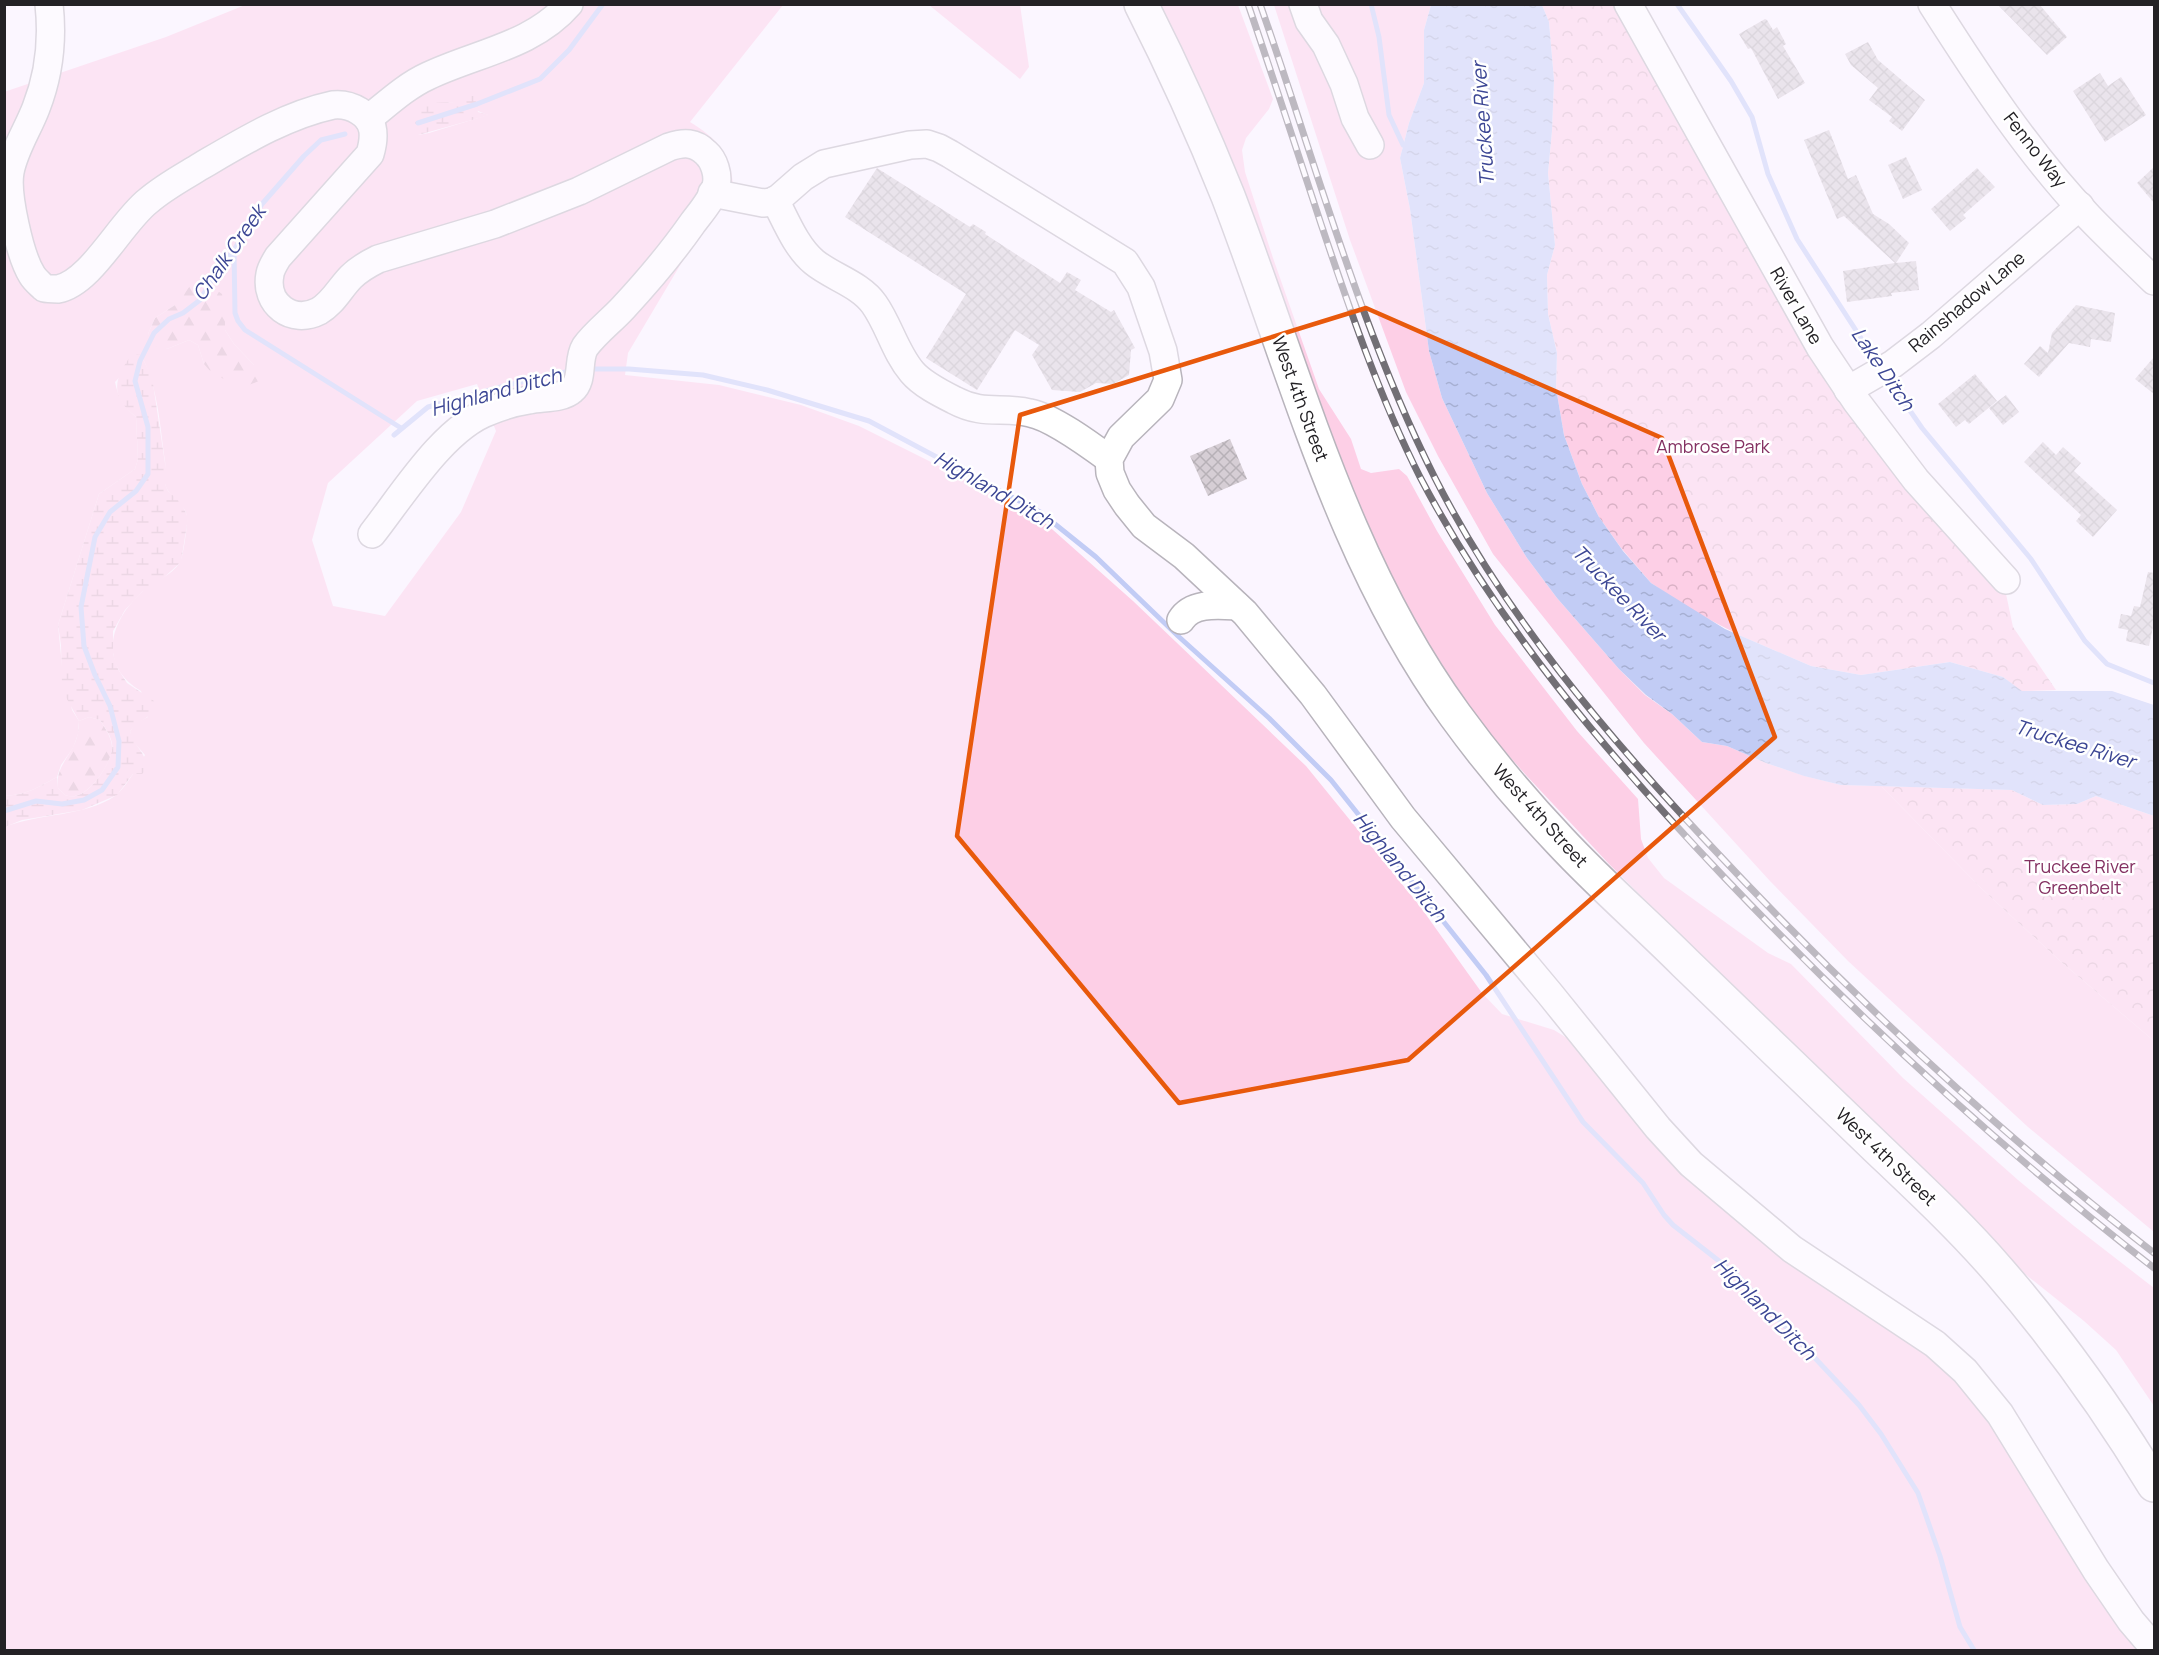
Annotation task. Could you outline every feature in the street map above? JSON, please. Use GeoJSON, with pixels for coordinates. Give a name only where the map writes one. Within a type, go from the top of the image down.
{"type":"FeatureCollection","features":[{"type":"Feature","properties":{"kind":"main road","name":"West 4th Street"},"geometry":{"type":"LineString","coordinates":[[1141,4],[1199,126],[1228,198],[1322,460],[1345,517],[1395,619],[1451,710],[1501,774],[1563,844],[1926,1195],[1995,1266],[2053,1336],[2096,1393],[2154,1485]]}},
{"type":"Feature","properties":{"kind":"street"},"geometry":{"type":"LineString","coordinates":[[49,4],[50,56],[37,106],[10,173],[10,194],[23,256],[32,277],[44,288],[58,289],[73,282],[88,270],[146,202],[165,188],[254,137],[303,114],[335,105],[352,106],[364,113],[373,124],[374,140],[370,154],[278,257],[270,273],[270,291],[276,305],[287,313],[304,315],[319,311],[363,266],[378,259],[495,225],[579,191],[669,147],[683,143],[697,145],[709,155],[716,171],[716,185],[712,193],[666,260],[584,348],[577,385],[571,392],[508,405],[488,411],[468,421],[452,434],[433,456],[372,534]]}},
{"type":"Feature","properties":{"kind":"street"},"geometry":{"type":"LineString","coordinates":[[368,119],[424,78],[451,65],[518,42],[541,30],[560,15],[569,4]]}},
{"type":"Feature","properties":{"kind":"street"},"geometry":{"type":"LineString","coordinates":[[1303,4],[1310,21],[1326,45],[1344,84],[1355,118],[1370,146]]}},
{"type":"Feature","properties":{"kind":"street","name":"River Lane"},"geometry":{"type":"LineString","coordinates":[[1628,4],[1799,313],[1859,384],[1916,480],[2006,580]]}},
{"type":"Feature","properties":{"kind":"street","name":"Fenno Way"},"geometry":{"type":"LineString","coordinates":[[1932,4],[2008,116],[2080,206],[2154,281]]}},
{"type":"Feature","properties":{"kind":"street"},"geometry":{"type":"LineString","coordinates":[[712,193],[763,203],[775,200],[803,177],[824,164],[894,148],[927,144],[950,154],[1125,262],[1141,287],[1163,351],[1168,380],[1160,399],[1121,437],[1109,459],[1110,472],[1117,490],[1144,526],[1184,556],[1237,606],[1313,695],[1403,818],[1658,1128],[1691,1164],[1792,1249],[1935,1344],[1965,1371],[2000,1414],[2096,1570],[2131,1621],[2154,1647]]}},
{"type":"Feature","properties":{"kind":"street"},"geometry":{"type":"LineString","coordinates":[[775,200],[799,246],[811,260],[873,302],[903,358],[912,372],[925,383],[970,407],[986,411],[1030,413],[1042,417],[1109,459]]}},
{"type":"Feature","properties":{"kind":"street","name":"Rainshadow Lane"},"geometry":{"type":"LineString","coordinates":[[1859,384],[1893,364],[1931,334],[2080,206]]}},
{"type":"Feature","properties":{"kind":"street"},"geometry":{"type":"LineString","coordinates":[[1181,620],[1185,614],[1201,608],[1215,605],[1237,606]]}},
{"type":"Feature","properties":{"kind":"highlighted area"},"geometry":{"type":"Polygon","coordinates":[[[1366,308],[1662,438],[1775,737],[1408,1060],[1179,1103],[957,836],[1020,415],[1366,308]]]}},
{"type":"Feature","properties":{"kind":"green space"},"geometry":{"type":"Polygon","coordinates":[[[245,5],[783,5],[690,122],[708,134],[721,148],[730,165],[733,187],[714,208],[628,353],[625,375],[719,385],[801,405],[859,426],[989,491],[1044,522],[1133,601],[1306,766],[1419,905],[1482,993],[1502,1014],[1554,1030],[1575,1043],[1613,1088],[1948,1368],[1975,1399],[2146,1650],[5,1650],[5,827],[103,803],[123,788],[145,755],[132,740],[130,731],[136,723],[148,717],[141,691],[127,681],[118,669],[113,644],[121,617],[130,605],[180,562],[184,548],[187,517],[183,507],[169,493],[165,484],[165,461],[158,406],[147,367],[141,355],[115,382],[122,401],[136,417],[138,459],[135,469],[99,494],[58,625],[62,666],[72,710],[79,721],[78,734],[57,777],[26,792],[5,796],[4,92],[166,37],[245,5]],[[455,102],[443,103],[418,135],[488,115],[455,102]],[[175,305],[155,318],[148,334],[167,349],[189,340],[198,345],[204,364],[254,365],[234,344],[225,330],[225,315],[175,305]],[[477,384],[417,401],[328,483],[312,540],[333,606],[385,616],[461,512],[496,431],[477,384]]]}},
{"type":"Feature","properties":{"kind":"green space"},"geometry":{"type":"Polygon","coordinates":[[[929,5],[1020,5],[1029,67],[1020,79],[929,5]]]}},
{"type":"Feature","properties":{"kind":"green space"},"geometry":{"type":"Polygon","coordinates":[[[1157,5],[1238,5],[1273,99],[1269,109],[1246,138],[1242,150],[1245,172],[1319,389],[1351,439],[1361,469],[1371,473],[1399,469],[1407,476],[1437,531],[1495,625],[1577,731],[1638,799],[1641,839],[1648,858],[1664,878],[1768,953],[1791,964],[1903,1078],[2018,1180],[2154,1288],[2154,1406],[2116,1350],[2025,1274],[1900,1146],[1745,999],[1609,864],[1488,732],[1419,629],[1378,552],[1329,428],[1248,203],[1157,5]]]}},
{"type":"Feature","properties":{"kind":"green space"},"geometry":{"type":"Polygon","coordinates":[[[1274,5],[1431,5],[1424,30],[1424,83],[1409,123],[1400,158],[1410,209],[1429,351],[1442,398],[1487,493],[1527,558],[1557,598],[1645,695],[1672,714],[1702,742],[1727,746],[1766,763],[1841,785],[1881,786],[1982,889],[2059,960],[2154,1041],[2154,1232],[2028,1127],[1848,961],[1770,881],[1644,743],[1493,554],[1438,456],[1406,392],[1350,240],[1274,5]]]}},
{"type":"Feature","properties":{"kind":"green space","name":"Ambrose Park"},"geometry":{"type":"Polygon","coordinates":[[[1542,5],[1617,5],[1899,477],[1980,572],[1986,572],[2006,594],[2013,627],[2056,690],[2021,691],[2003,677],[1950,662],[1861,675],[1811,666],[1741,636],[1693,611],[1651,583],[1621,548],[1599,517],[1582,484],[1564,435],[1556,388],[1557,353],[1548,314],[1547,275],[1555,245],[1548,173],[1554,80],[1549,22],[1542,5]]]}},
{"type":"Feature","properties":{"kind":"green space"},"geometry":{"type":"Polygon","coordinates":[[[474,92],[478,112],[490,115],[418,135],[413,114],[429,103],[455,102],[474,92]]]}},
{"type":"Feature","properties":{"kind":"green space"},"geometry":{"type":"Polygon","coordinates":[[[205,282],[222,294],[225,330],[234,344],[254,365],[259,381],[243,387],[211,372],[204,364],[198,345],[189,340],[167,349],[154,346],[148,334],[155,318],[175,305],[190,286],[205,282]]]}},
{"type":"Feature","properties":{"kind":"green space"},"geometry":{"type":"Polygon","coordinates":[[[132,354],[141,355],[152,377],[165,463],[165,484],[168,491],[182,504],[188,518],[181,562],[160,581],[142,592],[125,610],[113,631],[113,654],[118,669],[127,683],[154,701],[154,711],[130,731],[148,768],[142,774],[133,774],[117,795],[82,810],[22,820],[5,827],[5,796],[26,792],[57,777],[58,788],[65,795],[81,794],[101,774],[112,750],[107,730],[100,720],[89,717],[79,721],[62,690],[58,625],[99,494],[135,469],[138,459],[136,417],[122,402],[117,387],[121,372],[132,354]]]}},
{"type":"Feature","properties":{"kind":"green space"},"geometry":{"type":"Polygon","coordinates":[[[89,717],[100,720],[106,730],[112,746],[110,757],[102,774],[88,789],[73,796],[65,795],[58,788],[59,772],[75,742],[79,721],[89,717]]]}},
{"type":"Feature","properties":{"kind":"green space","name":"Truckee River Greenbelt"},"geometry":{"type":"Polygon","coordinates":[[[1881,786],[2012,790],[2043,805],[2077,804],[2096,796],[2154,816],[2154,1041],[2059,960],[1982,889],[1881,786]]]}},
{"type":"Feature","properties":{"kind":"water","name":"Truckee River"},"geometry":{"type":"Polygon","coordinates":[[[1431,5],[1542,5],[1549,22],[1554,80],[1548,173],[1555,245],[1547,275],[1548,314],[1557,353],[1556,388],[1564,435],[1582,484],[1599,517],[1623,551],[1651,583],[1725,629],[1811,666],[1861,675],[1950,662],[2003,677],[2022,691],[2112,691],[2154,705],[2154,816],[2096,796],[2077,804],[2043,805],[2012,790],[1841,785],[1804,776],[1727,746],[1702,742],[1619,669],[1557,598],[1527,558],[1487,493],[1442,398],[1429,351],[1410,209],[1400,158],[1409,123],[1424,83],[1424,30],[1431,5]]]}},
{"type":"Feature","properties":{"kind":"building"},"geometry":{"type":"Polygon","coordinates":[[[1997,4],[2039,4],[2067,37],[2047,55],[1997,4]]]}},
{"type":"Feature","properties":{"kind":"building"},"geometry":{"type":"Polygon","coordinates":[[[1765,19],[1773,30],[1777,27],[1786,44],[1783,46],[1805,83],[1778,99],[1751,48],[1748,49],[1739,34],[1765,19]]]}},
{"type":"Feature","properties":{"kind":"building"},"geometry":{"type":"Polygon","coordinates":[[[1868,42],[1878,60],[1925,100],[1902,131],[1889,121],[1892,117],[1869,100],[1878,88],[1851,65],[1845,54],[1868,42]]]}},
{"type":"Feature","properties":{"kind":"building"},"geometry":{"type":"Polygon","coordinates":[[[2100,73],[2108,86],[2121,77],[2146,115],[2105,142],[2073,91],[2100,73]]]}},
{"type":"Feature","properties":{"kind":"building"},"geometry":{"type":"Polygon","coordinates":[[[1829,130],[1848,179],[1856,175],[1873,214],[1889,224],[1909,243],[1896,263],[1916,261],[1919,290],[1847,302],[1843,271],[1895,263],[1844,216],[1837,219],[1804,140],[1829,130]]]}},
{"type":"Feature","properties":{"kind":"building"},"geometry":{"type":"Polygon","coordinates":[[[1906,157],[1922,190],[1903,199],[1888,165],[1906,157]]]}},
{"type":"Feature","properties":{"kind":"building"},"geometry":{"type":"Polygon","coordinates":[[[2154,167],[2154,203],[2137,183],[2154,167]]]}},
{"type":"Feature","properties":{"kind":"building"},"geometry":{"type":"Polygon","coordinates":[[[877,168],[970,227],[973,224],[986,232],[985,234],[1060,283],[1067,272],[1081,280],[1075,290],[1111,312],[1114,310],[1135,348],[1131,350],[1129,375],[1113,384],[1096,383],[1080,392],[1052,390],[1032,355],[1039,345],[1015,330],[977,390],[926,358],[966,294],[845,217],[877,168]]]}},
{"type":"Feature","properties":{"kind":"building"},"geometry":{"type":"Polygon","coordinates":[[[1977,168],[1995,187],[1963,215],[1966,218],[1950,231],[1931,209],[1977,168]]]}},
{"type":"Feature","properties":{"kind":"building"},"geometry":{"type":"Polygon","coordinates":[[[2076,305],[2115,313],[2111,342],[2091,339],[2090,347],[2069,343],[2039,377],[2024,364],[2040,346],[2048,353],[2052,333],[2076,305]]]}},
{"type":"Feature","properties":{"kind":"building"},"geometry":{"type":"Polygon","coordinates":[[[2154,357],[2154,394],[2135,379],[2154,357]]]}},
{"type":"Feature","properties":{"kind":"building"},"geometry":{"type":"Polygon","coordinates":[[[1975,374],[1997,401],[1969,424],[1965,420],[1956,427],[1938,404],[1975,374]]]}},
{"type":"Feature","properties":{"kind":"building"},"geometry":{"type":"Polygon","coordinates":[[[2006,395],[2019,412],[2003,425],[1989,408],[2006,395]]]}},
{"type":"Feature","properties":{"kind":"building"},"geometry":{"type":"Polygon","coordinates":[[[1230,439],[1247,479],[1208,496],[1190,456],[1230,439]]]}},
{"type":"Feature","properties":{"kind":"building"},"geometry":{"type":"Polygon","coordinates":[[[2043,442],[2056,455],[2063,447],[2081,463],[2074,471],[2117,510],[2093,537],[2076,521],[2081,515],[2024,462],[2043,442]]]}},
{"type":"Feature","properties":{"kind":"building"},"geometry":{"type":"Polygon","coordinates":[[[2148,572],[2154,573],[2154,622],[2149,646],[2126,641],[2128,630],[2118,628],[2121,614],[2131,616],[2134,606],[2140,607],[2148,572]]]}},
{"type":"Feature","properties":{"kind":"waterway","name":"Chalk Creek"},"geometry":{"type":"LineString","coordinates":[[418,123],[477,104],[540,79],[569,50],[603,4]]}},
{"type":"Feature","properties":{"kind":"waterway"},"geometry":{"type":"LineString","coordinates":[[1371,4],[1379,37],[1389,115],[1403,145]]}},
{"type":"Feature","properties":{"kind":"waterway","name":"Lake Ditch"},"geometry":{"type":"LineString","coordinates":[[1677,4],[1731,81],[1752,117],[1768,174],[1797,239],[1877,363]]}},
{"type":"Feature","properties":{"kind":"waterway","name":"Chalk Creek"},"geometry":{"type":"LineString","coordinates":[[4,811],[36,801],[62,804],[84,800],[102,790],[118,767],[119,741],[110,706],[84,646],[81,607],[95,537],[110,512],[136,491],[148,474],[148,427],[135,381],[140,361],[154,333],[169,319],[183,313],[200,300],[262,204],[304,156],[321,140],[345,134]]}},
{"type":"Feature","properties":{"kind":"waterway"},"geometry":{"type":"LineString","coordinates":[[234,250],[235,313],[245,330],[401,428]]}},
{"type":"Feature","properties":{"kind":"waterway","name":"Highland Ditch"},"geometry":{"type":"LineString","coordinates":[[592,369],[629,369],[703,375],[767,390],[869,421],[1040,512],[1096,557],[1178,636],[1269,718],[1331,780],[1486,975],[1583,1122],[1643,1183],[1673,1225],[1737,1275],[1859,1405],[1881,1434],[1918,1493],[1940,1556],[1960,1627],[1974,1650]]}},
{"type":"Feature","properties":{"kind":"waterway","name":"Highland Ditch"},"geometry":{"type":"LineString","coordinates":[[394,435],[428,407],[570,371]]}},
{"type":"Feature","properties":{"kind":"waterway","name":"Lake Ditch"},"geometry":{"type":"LineString","coordinates":[[1886,376],[1922,428],[2031,559],[2085,641],[2107,664],[2154,683]]}},
{"type":"Feature","properties":{"kind":"railway"},"geometry":{"type":"LineString","coordinates":[[1248,4],[1343,288],[1391,415],[1420,477],[1451,532],[1520,637],[1597,736],[1638,784],[1774,929],[1932,1081],[2041,1177],[2154,1268]]}},
{"type":"Feature","properties":{"kind":"railway"},"geometry":{"type":"LineString","coordinates":[[1260,4],[1340,244],[1383,363],[1435,478],[1462,528],[1524,624],[1558,670],[1631,758],[1708,843],[1813,952],[1979,1108],[2154,1253]]}}]}
